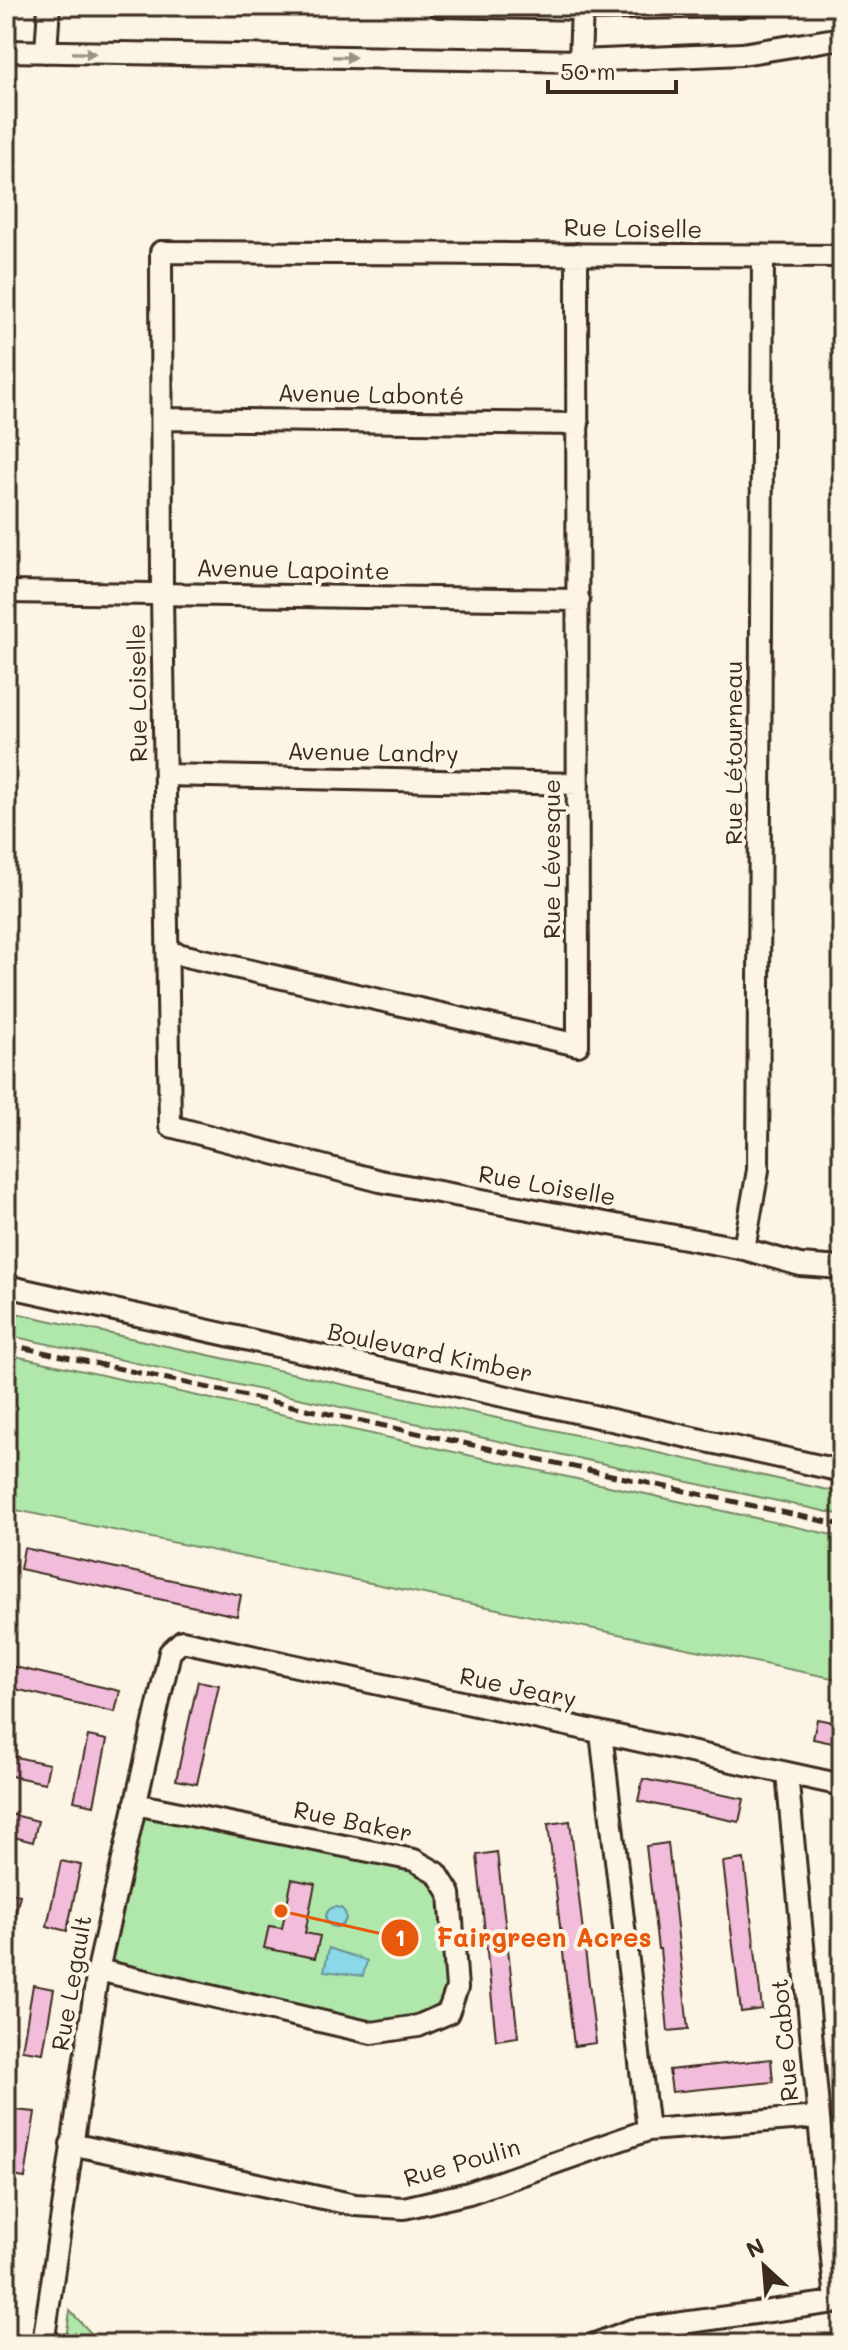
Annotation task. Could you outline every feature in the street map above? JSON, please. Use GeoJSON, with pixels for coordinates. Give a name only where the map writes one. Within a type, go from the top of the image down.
{"type":"FeatureCollection","features":[{"type":"Feature","properties":{"kind":"street"},"geometry":{"type":"LineString","coordinates":[[46,52],[49,6]]}},
{"type":"Feature","properties":{"kind":"street"},"geometry":{"type":"LineString","coordinates":[[439,6],[741,6]]}},
{"type":"Feature","properties":{"kind":"street"},"geometry":{"type":"LineString","coordinates":[[580,61],[582,7]]}},
{"type":"Feature","properties":{"kind":"street"},"geometry":{"type":"LineString","coordinates":[[6,51],[580,61],[742,54],[842,38]]}},
{"type":"Feature","properties":{"kind":"street","name":"Rue Loiselle"},"geometry":{"type":"LineString","coordinates":[[842,256],[161,252],[162,594],[170,1126],[380,1181],[744,1249],[800,1265],[842,1268]]}},
{"type":"Feature","properties":{"kind":"street","name":"Rue Lévesque"},"geometry":{"type":"LineString","coordinates":[[168,952],[578,1045],[577,254]]}},
{"type":"Feature","properties":{"kind":"street","name":"Rue Létourneau"},"geometry":{"type":"LineString","coordinates":[[744,1249],[758,1170],[763,257]]}},
{"type":"Feature","properties":{"kind":"street","name":"Avenue Labonté"},"geometry":{"type":"LineString","coordinates":[[163,419],[578,424]]}},
{"type":"Feature","properties":{"kind":"street","name":"Avenue Lapointe"},"geometry":{"type":"LineString","coordinates":[[6,592],[579,600]]}},
{"type":"Feature","properties":{"kind":"street","name":"Avenue Landry"},"geometry":{"type":"LineString","coordinates":[[166,775],[578,784]]}},
{"type":"Feature","properties":{"kind":"street","name":"Boulevard Kimber"},"geometry":{"type":"LineString","coordinates":[[6,1286],[842,1471]]}},
{"type":"Feature","properties":{"kind":"street","name":"Rue Jeary"},"geometry":{"type":"LineString","coordinates":[[182,1641],[842,1785]]}},
{"type":"Feature","properties":{"kind":"street","name":"Rue Legault"},"geometry":{"type":"LineString","coordinates":[[43,2344],[98,1970],[170,1652],[182,1641]]}},
{"type":"Feature","properties":{"kind":"street"},"geometry":{"type":"LineString","coordinates":[[601,1733],[648,2130]]}},
{"type":"Feature","properties":{"kind":"street","name":"Rue Cabot"},"geometry":{"type":"LineString","coordinates":[[787,1773],[818,2117],[839,2302]]}},
{"type":"Feature","properties":{"kind":"street","name":"Rue Baker"},"geometry":{"type":"LineString","coordinates":[[98,1970],[372,2033],[418,2026],[448,2013],[457,1988],[450,1894],[437,1873],[414,1860],[135,1804]]}},
{"type":"Feature","properties":{"kind":"street","name":"Rue Poulin"},"geometry":{"type":"LineString","coordinates":[[71,2144],[355,2205],[404,2208],[469,2193],[648,2130],[818,2117]]}},
{"type":"Feature","properties":{"kind":"street"},"geometry":{"type":"LineString","coordinates":[[595,2344],[632,2330],[839,2302]]}},
{"type":"Feature","properties":{"kind":"green space"},"geometry":{"type":"Polygon","coordinates":[[[6,1311],[842,1493],[842,1515],[6,1335],[6,1311]]]}},
{"type":"Feature","properties":{"kind":"green space"},"geometry":{"type":"Polygon","coordinates":[[[6,1354],[842,1537],[842,1680],[6,1508],[6,1354]]]}},
{"type":"Feature","properties":{"kind":"green space"},"geometry":{"type":"Polygon","coordinates":[[[135,1804],[414,1860],[450,1894],[448,2013],[372,2033],[98,1970],[135,1804]]]}},
{"type":"Feature","properties":{"kind":"green space"},"geometry":{"type":"Polygon","coordinates":[[[70,2311],[90,2332],[88,2344],[65,2344],[70,2311]]]}},
{"type":"Feature","properties":{"kind":"water"},"geometry":{"type":"Polygon","coordinates":[[[336,1907],[343,1910],[346,1917],[343,1924],[336,1927],[329,1924],[326,1917],[329,1910],[336,1907]]]}},
{"type":"Feature","properties":{"kind":"water"},"geometry":{"type":"Polygon","coordinates":[[[329,1948],[367,1961],[363,1976],[324,1971],[329,1948]]]}},
{"type":"Feature","properties":{"kind":"building"},"geometry":{"type":"Polygon","coordinates":[[[24,1548],[241,1595],[237,1616],[20,1569],[24,1548]]]}},
{"type":"Feature","properties":{"kind":"building"},"geometry":{"type":"Polygon","coordinates":[[[6,1665],[120,1691],[115,1712],[6,1687],[6,1665]]]}},
{"type":"Feature","properties":{"kind":"building"},"geometry":{"type":"Polygon","coordinates":[[[198,1681],[219,1685],[197,1784],[176,1780],[198,1681]]]}},
{"type":"Feature","properties":{"kind":"building"},"geometry":{"type":"Polygon","coordinates":[[[817,1719],[842,1724],[842,1745],[813,1739],[817,1719]]]}},
{"type":"Feature","properties":{"kind":"building"},"geometry":{"type":"Polygon","coordinates":[[[88,1736],[107,1740],[94,1805],[74,1801],[88,1736]]]}},
{"type":"Feature","properties":{"kind":"building"},"geometry":{"type":"Polygon","coordinates":[[[6,1755],[49,1764],[45,1783],[6,1775],[6,1755]]]}},
{"type":"Feature","properties":{"kind":"building"},"geometry":{"type":"Polygon","coordinates":[[[643,1779],[744,1799],[739,1822],[638,1801],[643,1779]]]}},
{"type":"Feature","properties":{"kind":"building"},"geometry":{"type":"Polygon","coordinates":[[[6,1813],[38,1821],[33,1842],[6,1835],[6,1813]]]}},
{"type":"Feature","properties":{"kind":"building"},"geometry":{"type":"Polygon","coordinates":[[[570,1821],[596,2043],[574,2046],[548,1824],[570,1821]]]}},
{"type":"Feature","properties":{"kind":"building"},"geometry":{"type":"Polygon","coordinates":[[[668,1843],[688,2029],[668,2031],[646,1846],[668,1843]]]}},
{"type":"Feature","properties":{"kind":"building"},"geometry":{"type":"Polygon","coordinates":[[[497,1852],[518,2037],[496,2040],[477,1855],[497,1852]]]}},
{"type":"Feature","properties":{"kind":"building"},"geometry":{"type":"Polygon","coordinates":[[[744,1859],[762,2009],[741,2012],[723,1862],[744,1859]]]}},
{"type":"Feature","properties":{"kind":"building"},"geometry":{"type":"Polygon","coordinates":[[[61,1861],[81,1865],[67,1931],[47,1926],[61,1861]]]}},
{"type":"Feature","properties":{"kind":"building"},"geometry":{"type":"Polygon","coordinates":[[[292,1879],[315,1884],[305,1933],[320,1936],[315,1958],[264,1948],[269,1926],[282,1928],[292,1879]]]}},
{"type":"Feature","properties":{"kind":"building"},"geometry":{"type":"Polygon","coordinates":[[[6,1891],[20,1895],[11,1933],[6,1932],[6,1891]]]}},
{"type":"Feature","properties":{"kind":"building"},"geometry":{"type":"Polygon","coordinates":[[[33,1985],[54,1989],[43,2053],[22,2050],[33,1985]]]}},
{"type":"Feature","properties":{"kind":"building"},"geometry":{"type":"Polygon","coordinates":[[[771,2059],[773,2082],[672,2092],[669,2070],[771,2059]]]}},
{"type":"Feature","properties":{"kind":"building"},"geometry":{"type":"Polygon","coordinates":[[[14,2110],[35,2112],[25,2178],[6,2175],[14,2110]]]}},
{"type":"Feature","properties":{"kind":"railway"},"geometry":{"type":"LineString","coordinates":[[6,1344],[842,1525]]}},
{"type":"Feature","properties":{"kind":"place","name":"Fairgreen Acres"},"geometry":{"type":"Point","coordinates":[281,1911]}}]}
